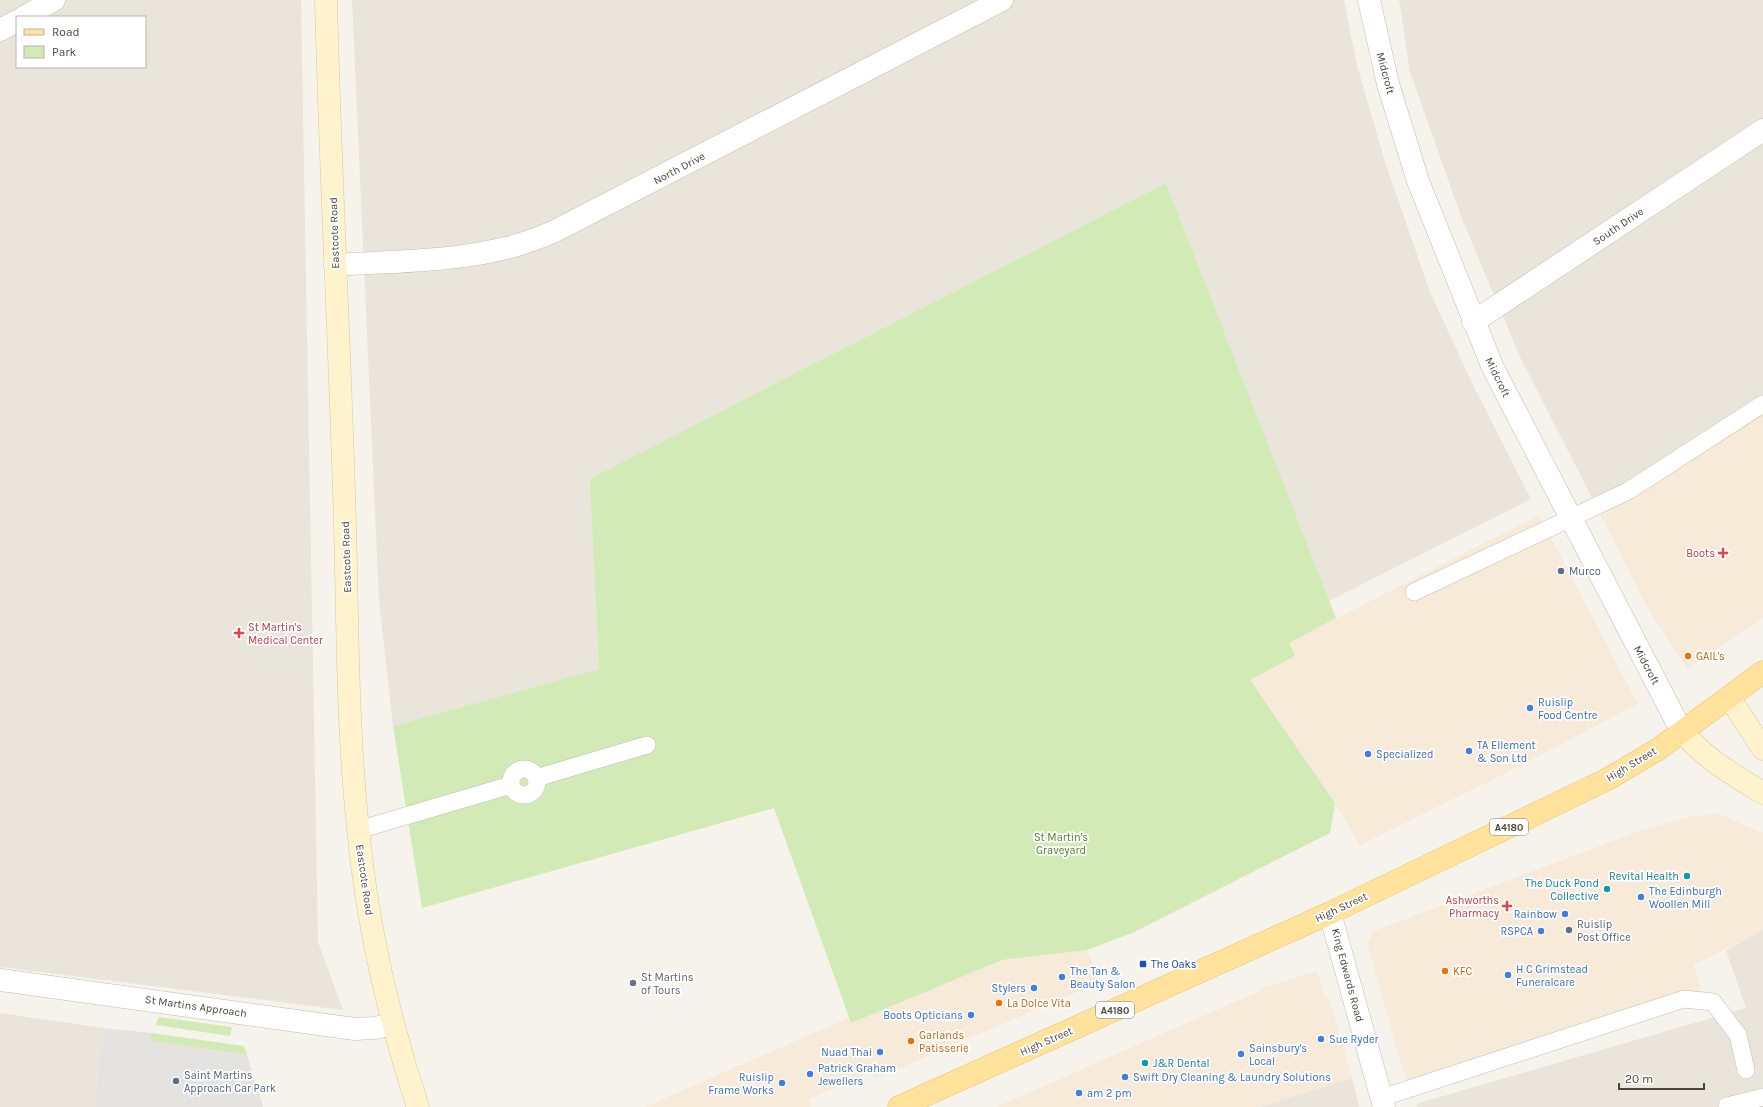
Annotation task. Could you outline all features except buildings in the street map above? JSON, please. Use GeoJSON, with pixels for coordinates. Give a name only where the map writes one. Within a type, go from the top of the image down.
{"type":"FeatureCollection","features":[{"type":"Feature","properties":{"kind":"main road","name":"Eastcote Road"},"geometry":{"type":"LineString","coordinates":[[326,0],[344,492],[352,768],[358,830],[376,956],[393,1024],[418,1107]]}},
{"type":"Feature","properties":{"kind":"main road","name":"High Street"},"geometry":{"type":"LineString","coordinates":[[899,1107],[1330,913],[1606,780],[1657,750],[1763,672]]}},
{"type":"Feature","properties":{"kind":"main road"},"geometry":{"type":"LineString","coordinates":[[1729,697],[1763,749]]}},
{"type":"Feature","properties":{"kind":"main road"},"geometry":{"type":"LineString","coordinates":[[1682,732],[1696,748],[1715,763],[1763,793]]}},
{"type":"Feature","properties":{"kind":"street"},"geometry":{"type":"LineString","coordinates":[[26,16],[54,0]]}},
{"type":"Feature","properties":{"kind":"street","name":"North Drive"},"geometry":{"type":"LineString","coordinates":[[335,265],[479,254],[507,248],[555,231],[1002,0]]}},
{"type":"Feature","properties":{"kind":"street","name":"Midcroft"},"geometry":{"type":"LineString","coordinates":[[1369,0],[1388,84],[1418,180],[1473,322],[1493,368],[1682,732]]}},
{"type":"Feature","properties":{"kind":"street"},"geometry":{"type":"LineString","coordinates":[[0,30],[16,22]]}},
{"type":"Feature","properties":{"kind":"street","name":"South Drive"},"geometry":{"type":"LineString","coordinates":[[1473,322],[1763,130]]}},
{"type":"Feature","properties":{"kind":"street","name":"King Edwards Road"},"geometry":{"type":"LineString","coordinates":[[1330,913],[1383,1102]]}},
{"type":"Feature","properties":{"kind":"street","name":"St Martins Approach"},"geometry":{"type":"LineString","coordinates":[[0,980],[355,1029],[375,1028],[393,1024]]}},
{"type":"Feature","properties":{"kind":"lane"},"geometry":{"type":"LineString","coordinates":[[1414,592],[1628,491],[1763,404]]}},
{"type":"Feature","properties":{"kind":"lane"},"geometry":{"type":"LineString","coordinates":[[358,830],[511,785],[510,781],[513,773],[520,769],[528,769],[536,778],[647,745]]}},
{"type":"Feature","properties":{"kind":"lane"},"geometry":{"type":"LineString","coordinates":[[1383,1102],[1684,998],[1713,1002],[1738,1035],[1746,1070]]}},
{"type":"Feature","properties":{"kind":"lane"},"geometry":{"type":"LineString","coordinates":[[1727,1107],[1763,1097]]}},
{"type":"Feature","properties":{"kind":"shaded area"},"geometry":{"type":"Polygon","coordinates":[[[0,0],[301,0],[318,942],[343,1010],[0,967],[0,0]]]}},
{"type":"Feature","properties":{"kind":"shaded area"},"geometry":{"type":"Polygon","coordinates":[[[352,0],[1344,0],[1357,65],[1385,162],[1430,292],[1472,383],[1531,499],[1329,601],[1166,183],[591,479],[599,669],[393,726],[379,601],[352,0]]]}},
{"type":"Feature","properties":{"kind":"shaded area"},"geometry":{"type":"Polygon","coordinates":[[[1399,0],[1763,0],[1763,395],[1623,488],[1594,502],[1520,357],[1462,219],[1410,72],[1399,0]]]}},
{"type":"Feature","properties":{"kind":"shaded area"},"geometry":{"type":"Polygon","coordinates":[[[1763,395],[1763,618],[1687,669],[1643,600],[1594,502],[1623,488],[1763,395]]]}},
{"type":"Feature","properties":{"kind":"shaded area"},"geometry":{"type":"Polygon","coordinates":[[[1539,515],[1638,704],[1498,777],[1360,845],[1335,803],[1249,680],[1295,656],[1288,643],[1539,515]]]}},
{"type":"Feature","properties":{"kind":"shaded area"},"geometry":{"type":"Polygon","coordinates":[[[1717,813],[1763,833],[1763,930],[1694,965],[1701,989],[1656,1007],[1409,1092],[1367,943],[1374,931],[1639,831],[1689,817],[1717,813]]]}},
{"type":"Feature","properties":{"kind":"shaded area"},"geometry":{"type":"Polygon","coordinates":[[[1763,930],[1763,1107],[1415,1107],[1419,1103],[1746,1008],[1726,950],[1763,930]]]}},
{"type":"Feature","properties":{"kind":"shaded area"},"geometry":{"type":"Polygon","coordinates":[[[1087,950],[1100,982],[875,1079],[872,1072],[851,1080],[809,1099],[812,1106],[810,1107],[645,1107],[848,1018],[851,1023],[1002,960],[1087,950]]]}},
{"type":"Feature","properties":{"kind":"shaded area"},"geometry":{"type":"Polygon","coordinates":[[[1317,971],[1325,998],[1329,997],[1352,1078],[1259,1107],[996,1107],[1255,993],[1265,987],[1317,971]]]}},
{"type":"Feature","properties":{"kind":"shaded area"},"geometry":{"type":"Polygon","coordinates":[[[0,1013],[103,1028],[94,1107],[0,1107],[0,1013]]]}},
{"type":"Feature","properties":{"kind":"shaded area","name":"Saint Martins Approach Car Park"},"geometry":{"type":"Polygon","coordinates":[[[103,1028],[151,1033],[151,1041],[247,1055],[263,1107],[94,1107],[103,1028]]]}},
{"type":"Feature","properties":{"kind":"shaded area"},"geometry":{"type":"Polygon","coordinates":[[[1352,1078],[1359,1107],[1259,1107],[1352,1078]]]}},
{"type":"Feature","properties":{"kind":"green space","name":"St Martin's Graveyard"},"geometry":{"type":"Polygon","coordinates":[[[1166,183],[1336,618],[1289,643],[1295,656],[1250,680],[1335,803],[1330,833],[1132,933],[1087,950],[1002,960],[851,1023],[774,808],[422,908],[393,726],[599,669],[590,479],[1166,183]]]}},
{"type":"Feature","properties":{"kind":"green space"},"geometry":{"type":"Polygon","coordinates":[[[158,1017],[232,1027],[230,1036],[156,1025],[158,1017]]]}},
{"type":"Feature","properties":{"kind":"green space"},"geometry":{"type":"Polygon","coordinates":[[[151,1033],[244,1046],[247,1055],[150,1041],[151,1033]]]}},
{"type":"Feature","properties":{"kind":"place","name":"Boots"},"geometry":{"type":"Point","coordinates":[1723,553]}},
{"type":"Feature","properties":{"kind":"place","name":"Murco"},"geometry":{"type":"Point","coordinates":[1561,571]}},
{"type":"Feature","properties":{"kind":"place","name":"St Martin's Medical Center"},"geometry":{"type":"Point","coordinates":[239,633]}},
{"type":"Feature","properties":{"kind":"place","name":"GAIL's"},"geometry":{"type":"Point","coordinates":[1688,656]}},
{"type":"Feature","properties":{"kind":"place","name":"Ruislip Food Centre"},"geometry":{"type":"Point","coordinates":[1530,708]}},
{"type":"Feature","properties":{"kind":"place","name":"TA Ellement & Son Ltd"},"geometry":{"type":"Point","coordinates":[1469,751]}},
{"type":"Feature","properties":{"kind":"place","name":"Specialized"},"geometry":{"type":"Point","coordinates":[1368,754]}},
{"type":"Feature","properties":{"kind":"place","name":"Revital Health"},"geometry":{"type":"Point","coordinates":[1687,876]}},
{"type":"Feature","properties":{"kind":"place","name":"The Duck Pond Collective"},"geometry":{"type":"Point","coordinates":[1607,889]}},
{"type":"Feature","properties":{"kind":"place","name":"The Edinburgh Woollen Mill"},"geometry":{"type":"Point","coordinates":[1641,897]}},
{"type":"Feature","properties":{"kind":"place","name":"Ashworths Pharmacy"},"geometry":{"type":"Point","coordinates":[1507,906]}},
{"type":"Feature","properties":{"kind":"place","name":"Rainbow"},"geometry":{"type":"Point","coordinates":[1565,914]}},
{"type":"Feature","properties":{"kind":"place","name":"Ruislip Post Office"},"geometry":{"type":"Point","coordinates":[1569,930]}},
{"type":"Feature","properties":{"kind":"place","name":"RSPCA"},"geometry":{"type":"Point","coordinates":[1541,931]}},
{"type":"Feature","properties":{"kind":"place","name":"The Oaks"},"geometry":{"type":"Point","coordinates":[1143,964]}},
{"type":"Feature","properties":{"kind":"place","name":"KFC"},"geometry":{"type":"Point","coordinates":[1445,971]}},
{"type":"Feature","properties":{"kind":"place","name":"H C Grimstead Funeralcare"},"geometry":{"type":"Point","coordinates":[1508,975]}},
{"type":"Feature","properties":{"kind":"place","name":"The Tan & Beauty Salon"},"geometry":{"type":"Point","coordinates":[1062,977]}},
{"type":"Feature","properties":{"kind":"place","name":"St Martins of Tours"},"geometry":{"type":"Point","coordinates":[633,983]}},
{"type":"Feature","properties":{"kind":"place","name":"Stylers"},"geometry":{"type":"Point","coordinates":[1034,988]}},
{"type":"Feature","properties":{"kind":"place","name":"La Dolce Vita"},"geometry":{"type":"Point","coordinates":[999,1003]}},
{"type":"Feature","properties":{"kind":"place","name":"Boots Opticians"},"geometry":{"type":"Point","coordinates":[971,1015]}},
{"type":"Feature","properties":{"kind":"place","name":"Sue Ryder"},"geometry":{"type":"Point","coordinates":[1321,1039]}},
{"type":"Feature","properties":{"kind":"place","name":"Garlands Patisserie"},"geometry":{"type":"Point","coordinates":[911,1041]}},
{"type":"Feature","properties":{"kind":"place","name":"Nuad Thai"},"geometry":{"type":"Point","coordinates":[880,1052]}},
{"type":"Feature","properties":{"kind":"place","name":"Sainsbury's Local"},"geometry":{"type":"Point","coordinates":[1241,1054]}},
{"type":"Feature","properties":{"kind":"place","name":"J&R Dental"},"geometry":{"type":"Point","coordinates":[1145,1063]}},
{"type":"Feature","properties":{"kind":"place","name":"Patrick Graham Jewellers"},"geometry":{"type":"Point","coordinates":[810,1074]}},
{"type":"Feature","properties":{"kind":"place","name":"Swift Dry Cleaning & Laundry Solutions"},"geometry":{"type":"Point","coordinates":[1125,1077]}},
{"type":"Feature","properties":{"kind":"place","name":"Saint Martins Approach Car Park"},"geometry":{"type":"Point","coordinates":[176,1081]}},
{"type":"Feature","properties":{"kind":"place","name":"Ruislip Frame Works"},"geometry":{"type":"Point","coordinates":[782,1083]}},
{"type":"Feature","properties":{"kind":"place","name":"am 2 pm"},"geometry":{"type":"Point","coordinates":[1079,1093]}}]}
